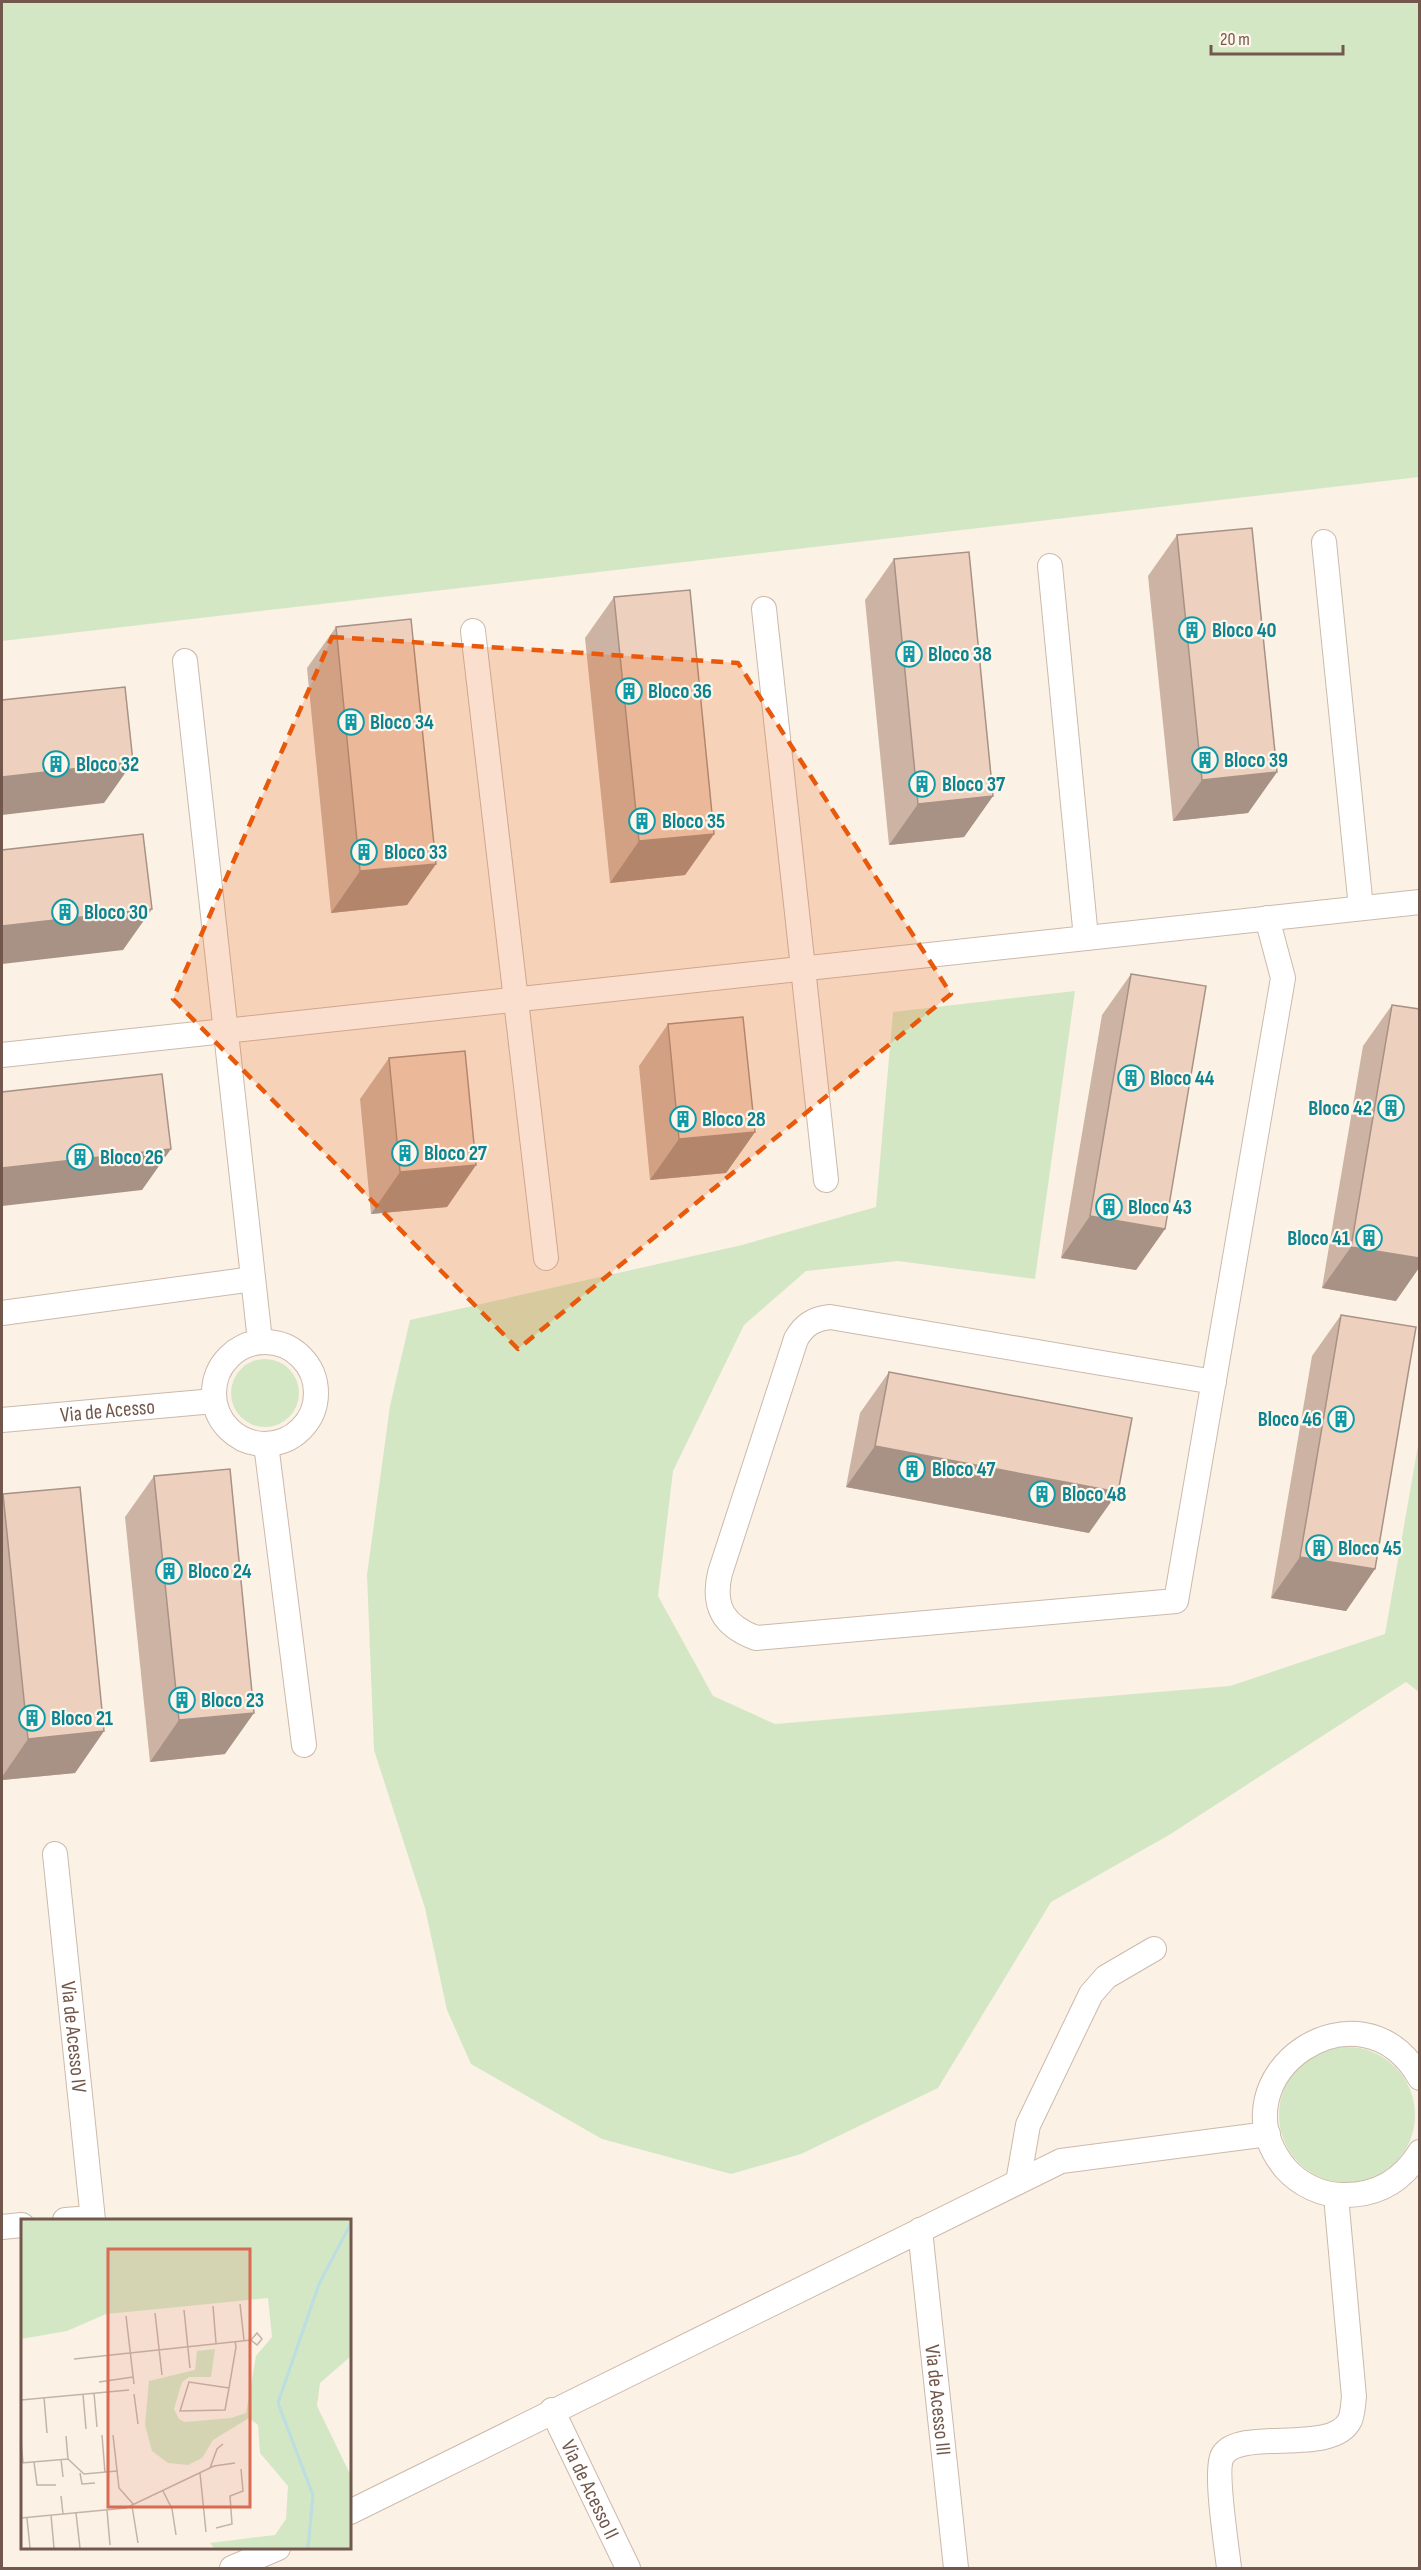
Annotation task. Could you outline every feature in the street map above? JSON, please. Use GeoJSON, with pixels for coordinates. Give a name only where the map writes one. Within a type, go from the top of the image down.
{"type":"FeatureCollection","features":[{"type":"Feature","properties":{"kind":"lane"},"geometry":{"type":"LineString","coordinates":[[1324,542],[1360,908]]}},
{"type":"Feature","properties":{"kind":"lane"},"geometry":{"type":"LineString","coordinates":[[1050,566],[1086,938]]}},
{"type":"Feature","properties":{"kind":"lane"},"geometry":{"type":"LineString","coordinates":[[764,609],[826,1180]]}},
{"type":"Feature","properties":{"kind":"lane"},"geometry":{"type":"LineString","coordinates":[[473,631],[546,1258]]}},
{"type":"Feature","properties":{"kind":"lane"},"geometry":{"type":"LineString","coordinates":[[185,661],[260,1341]]}},
{"type":"Feature","properties":{"kind":"lane"},"geometry":{"type":"LineString","coordinates":[[2,1055],[1419,902]]}},
{"type":"Feature","properties":{"kind":"lane"},"geometry":{"type":"LineString","coordinates":[[1214,1382],[830,1317],[810,1322],[801,1330],[796,1339],[720,1573],[717,1588],[719,1603],[725,1617],[734,1627],[756,1638],[1176,1601],[1214,1382],[1283,978],[1267,918]]}},
{"type":"Feature","properties":{"kind":"lane"},"geometry":{"type":"LineString","coordinates":[[2,1313],[253,1280]]}},
{"type":"Feature","properties":{"kind":"lane"},"geometry":{"type":"LineString","coordinates":[[260,1341],[278,1343],[295,1351],[308,1364],[315,1381],[317,1399],[311,1417],[300,1431],[284,1441],[266,1444],[248,1441],[232,1432],[220,1417],[214,1401],[214,1385],[227,1358],[242,1347],[260,1341]]}},
{"type":"Feature","properties":{"kind":"lane","name":"Via de Acesso"},"geometry":{"type":"LineString","coordinates":[[2,1420],[214,1401]]}},
{"type":"Feature","properties":{"kind":"lane"},"geometry":{"type":"LineString","coordinates":[[266,1444],[304,1745]]}},
{"type":"Feature","properties":{"kind":"lane","name":"Via de Acesso IV"},"geometry":{"type":"LineString","coordinates":[[55,1854],[93,2219]]}},
{"type":"Feature","properties":{"kind":"lane"},"geometry":{"type":"LineString","coordinates":[[1018,2182],[1028,2125],[1091,1994],[1106,1977],[1154,1949]]}},
{"type":"Feature","properties":{"kind":"lane"},"geometry":{"type":"LineString","coordinates":[[1419,2078],[1412,2064],[1391,2046],[1366,2035],[1338,2034],[1311,2042],[1289,2058],[1273,2080],[1266,2108],[1268,2134],[1277,2157],[1292,2176],[1313,2189],[1336,2196],[1364,2195],[1390,2185],[1410,2167],[1419,2151]]}},
{"type":"Feature","properties":{"kind":"lane"},"geometry":{"type":"LineString","coordinates":[[351,2511],[552,2410],[1061,2161],[1268,2134]]}},
{"type":"Feature","properties":{"kind":"lane"},"geometry":{"type":"LineString","coordinates":[[1229,2568],[1219,2466],[1223,2455],[1230,2449],[1245,2444],[1318,2438],[1338,2433],[1352,2418],[1354,2397],[1336,2196]]}},
{"type":"Feature","properties":{"kind":"lane"},"geometry":{"type":"LineString","coordinates":[[2,2227],[21,2225]]}},
{"type":"Feature","properties":{"kind":"lane","name":"Via de Acesso III"},"geometry":{"type":"LineString","coordinates":[[921,2230],[956,2568]]}},
{"type":"Feature","properties":{"kind":"lane","name":"Via de Acesso II"},"geometry":{"type":"LineString","coordinates":[[552,2410],[628,2568]]}},
{"type":"Feature","properties":{"kind":"lane"},"geometry":{"type":"LineString","coordinates":[[239,2568],[268,2550]]}},
{"type":"Feature","properties":{"kind":"highlighted area"},"geometry":{"type":"Polygon","coordinates":[[[332,637],[738,663],[951,994],[518,1349],[173,999],[332,637]]]}},
{"type":"Feature","properties":{"kind":"green space"},"geometry":{"type":"Polygon","coordinates":[[[2,2],[1419,2],[1419,477],[2,641],[2,2]]]}},
{"type":"Feature","properties":{"kind":"green space"},"geometry":{"type":"Polygon","coordinates":[[[1075,991],[1035,1279],[898,1261],[806,1271],[744,1325],[673,1471],[658,1596],[713,1696],[775,1724],[1230,1686],[1385,1634],[1419,1440],[1419,1692],[1406,1682],[1169,1835],[1051,1902],[938,2088],[801,2154],[731,2174],[602,2139],[471,2064],[447,2010],[425,1908],[374,1750],[367,1575],[390,1406],[410,1320],[742,1245],[876,1207],[893,1012],[1075,991]]]}},
{"type":"Feature","properties":{"kind":"green space"},"geometry":{"type":"Polygon","coordinates":[[[258,1359],[272,1359],[284,1364],[294,1374],[299,1393],[294,1412],[284,1422],[272,1427],[258,1427],[246,1422],[236,1412],[231,1400],[231,1386],[236,1374],[246,1364],[258,1359]]]}},
{"type":"Feature","properties":{"kind":"green space"},"geometry":{"type":"Polygon","coordinates":[[[1347,2047],[1373,2052],[1395,2067],[1410,2089],[1415,2115],[1410,2141],[1395,2163],[1373,2178],[1347,2183],[1321,2178],[1299,2163],[1284,2141],[1279,2115],[1284,2089],[1299,2067],[1321,2052],[1347,2047]]]}},
{"type":"Feature","properties":{"kind":"building"},"geometry":{"type":"Polygon","coordinates":[[[1252,528],[1277,772],[1202,780],[1177,535],[1252,528]]]}},
{"type":"Feature","properties":{"kind":"building"},"geometry":{"type":"Polygon","coordinates":[[[969,552],[993,796],[918,804],[894,559],[969,552]]]}},
{"type":"Feature","properties":{"kind":"building"},"geometry":{"type":"Polygon","coordinates":[[[690,590],[714,834],[639,841],[614,597],[690,590]]]}},
{"type":"Feature","properties":{"kind":"building"},"geometry":{"type":"Polygon","coordinates":[[[411,619],[436,864],[360,871],[336,627],[411,619]]]}},
{"type":"Feature","properties":{"kind":"building"},"geometry":{"type":"Polygon","coordinates":[[[125,687],[133,762],[2,777],[2,700],[125,687]]]}},
{"type":"Feature","properties":{"kind":"building"},"geometry":{"type":"Polygon","coordinates":[[[143,834],[152,909],[2,926],[2,850],[143,834]]]}},
{"type":"Feature","properties":{"kind":"building"},"geometry":{"type":"Polygon","coordinates":[[[1131,974],[1206,986],[1165,1229],[1090,1216],[1131,974]]]}},
{"type":"Feature","properties":{"kind":"building"},"geometry":{"type":"Polygon","coordinates":[[[1392,1005],[1419,1009],[1419,1258],[1351,1247],[1392,1005]]]}},
{"type":"Feature","properties":{"kind":"building"},"geometry":{"type":"Polygon","coordinates":[[[743,1017],[755,1132],[679,1139],[668,1024],[743,1017]]]}},
{"type":"Feature","properties":{"kind":"building"},"geometry":{"type":"Polygon","coordinates":[[[465,1051],[476,1165],[400,1172],[389,1058],[465,1051]]]}},
{"type":"Feature","properties":{"kind":"building"},"geometry":{"type":"Polygon","coordinates":[[[162,1074],[171,1149],[2,1168],[2,1092],[162,1074]]]}},
{"type":"Feature","properties":{"kind":"building"},"geometry":{"type":"Polygon","coordinates":[[[1341,1315],[1416,1327],[1375,1569],[1300,1557],[1341,1315]]]}},
{"type":"Feature","properties":{"kind":"building"},"geometry":{"type":"Polygon","coordinates":[[[889,1372],[1132,1418],[1118,1492],[875,1446],[889,1372]]]}},
{"type":"Feature","properties":{"kind":"building"},"geometry":{"type":"Polygon","coordinates":[[[230,1469],[254,1713],[179,1720],[154,1476],[230,1469]]]}},
{"type":"Feature","properties":{"kind":"building"},"geometry":{"type":"Polygon","coordinates":[[[80,1487],[104,1731],[28,1739],[3,1494],[80,1487]]]}},
{"type":"Feature","properties":{"kind":"place","name":"Bloco 40"},"geometry":{"type":"Point","coordinates":[1192,630]}},
{"type":"Feature","properties":{"kind":"place","name":"Bloco 38"},"geometry":{"type":"Point","coordinates":[909,654]}},
{"type":"Feature","properties":{"kind":"place","name":"Bloco 36"},"geometry":{"type":"Point","coordinates":[629,691]}},
{"type":"Feature","properties":{"kind":"place","name":"Bloco 34"},"geometry":{"type":"Point","coordinates":[351,722]}},
{"type":"Feature","properties":{"kind":"place","name":"Bloco 39"},"geometry":{"type":"Point","coordinates":[1205,760]}},
{"type":"Feature","properties":{"kind":"place","name":"Bloco 32"},"geometry":{"type":"Point","coordinates":[56,764]}},
{"type":"Feature","properties":{"kind":"place","name":"Bloco 37"},"geometry":{"type":"Point","coordinates":[922,784]}},
{"type":"Feature","properties":{"kind":"place","name":"Bloco 35"},"geometry":{"type":"Point","coordinates":[642,821]}},
{"type":"Feature","properties":{"kind":"place","name":"Bloco 33"},"geometry":{"type":"Point","coordinates":[364,852]}},
{"type":"Feature","properties":{"kind":"place","name":"Bloco 30"},"geometry":{"type":"Point","coordinates":[65,912]}},
{"type":"Feature","properties":{"kind":"place","name":"Bloco 44"},"geometry":{"type":"Point","coordinates":[1131,1078]}},
{"type":"Feature","properties":{"kind":"place","name":"Bloco 42"},"geometry":{"type":"Point","coordinates":[1391,1108]}},
{"type":"Feature","properties":{"kind":"place","name":"Bloco 28"},"geometry":{"type":"Point","coordinates":[683,1119]}},
{"type":"Feature","properties":{"kind":"place","name":"Bloco 27"},"geometry":{"type":"Point","coordinates":[405,1153]}},
{"type":"Feature","properties":{"kind":"place","name":"Bloco 26"},"geometry":{"type":"Point","coordinates":[80,1157]}},
{"type":"Feature","properties":{"kind":"place","name":"Bloco 43"},"geometry":{"type":"Point","coordinates":[1109,1207]}},
{"type":"Feature","properties":{"kind":"place","name":"Bloco 41"},"geometry":{"type":"Point","coordinates":[1369,1238]}},
{"type":"Feature","properties":{"kind":"place","name":"Bloco 46"},"geometry":{"type":"Point","coordinates":[1341,1419]}},
{"type":"Feature","properties":{"kind":"place","name":"Bloco 47"},"geometry":{"type":"Point","coordinates":[912,1469]}},
{"type":"Feature","properties":{"kind":"place","name":"Bloco 48"},"geometry":{"type":"Point","coordinates":[1042,1494]}},
{"type":"Feature","properties":{"kind":"place","name":"Bloco 45"},"geometry":{"type":"Point","coordinates":[1319,1548]}},
{"type":"Feature","properties":{"kind":"place","name":"Bloco 24"},"geometry":{"type":"Point","coordinates":[169,1571]}},
{"type":"Feature","properties":{"kind":"place","name":"Bloco 23"},"geometry":{"type":"Point","coordinates":[182,1700]}},
{"type":"Feature","properties":{"kind":"place","name":"Bloco 21"},"geometry":{"type":"Point","coordinates":[32,1718]}}]}
